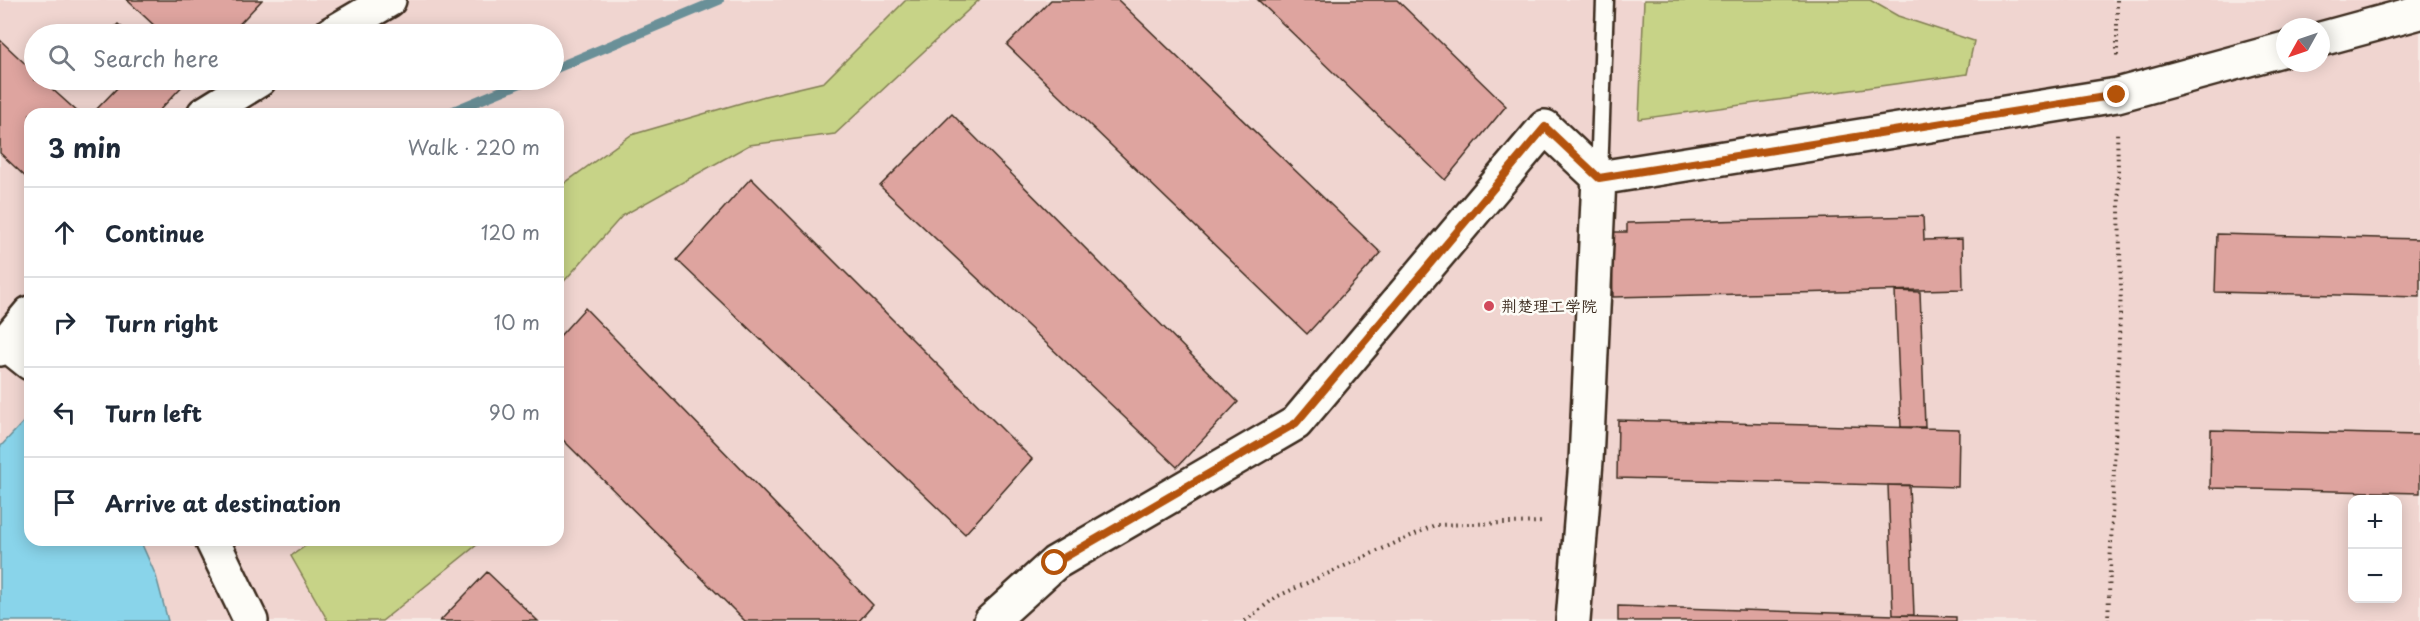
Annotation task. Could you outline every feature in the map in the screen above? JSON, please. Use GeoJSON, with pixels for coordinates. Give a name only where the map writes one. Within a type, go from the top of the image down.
{"type":"FeatureCollection","features":[{"type":"Feature","properties":{"kind":"street"},"geometry":{"type":"LineString","coordinates":[[348,24],[389,0]]}},
{"type":"Feature","properties":{"kind":"street"},"geometry":{"type":"LineString","coordinates":[[2330,37],[2420,12]]}},
{"type":"Feature","properties":{"kind":"street"},"geometry":{"type":"LineString","coordinates":[[1599,178],[2117,95],[2276,51]]}},
{"type":"Feature","properties":{"kind":"street"},"geometry":{"type":"LineString","coordinates":[[214,108],[243,90]]}},
{"type":"Feature","properties":{"kind":"street"},"geometry":{"type":"LineString","coordinates":[[991,621],[1055,563],[1296,423],[1545,127],[1599,178],[1581,521],[1573,621]]}},
{"type":"Feature","properties":{"kind":"street"},"geometry":{"type":"LineString","coordinates":[[24,319],[2,343],[24,359]]}},
{"type":"Feature","properties":{"kind":"street"},"geometry":{"type":"LineString","coordinates":[[215,546],[251,621]]}},
{"type":"Feature","properties":{"kind":"lane"},"geometry":{"type":"LineString","coordinates":[[1599,178],[1605,0]]}},
{"type":"Feature","properties":{"kind":"path"},"geometry":{"type":"LineString","coordinates":[[2108,621],[2121,289],[2116,0]]}},
{"type":"Feature","properties":{"kind":"path"},"geometry":{"type":"LineString","coordinates":[[1245,621],[1276,597],[1435,525],[1581,521]]}},
{"type":"Feature","properties":{"kind":"shaded area","name":"荆楚理工学院"},"geometry":{"type":"Polygon","coordinates":[[[0,0],[2420,0],[2420,621],[126,621],[50,546],[564,546],[564,108],[24,108],[24,521],[0,497],[0,0]]]}},
{"type":"Feature","properties":{"kind":"green space"},"geometry":{"type":"Polygon","coordinates":[[[906,0],[979,0],[835,134],[749,145],[622,216],[564,281],[564,184],[631,135],[765,96],[824,82],[906,0]]]}},
{"type":"Feature","properties":{"kind":"green space"},"geometry":{"type":"Polygon","coordinates":[[[1644,0],[1870,0],[1898,16],[1974,41],[1967,74],[1639,119],[1644,0]]]}},
{"type":"Feature","properties":{"kind":"green space"},"geometry":{"type":"Polygon","coordinates":[[[305,546],[476,546],[382,621],[328,621],[291,556],[305,546]]]}},
{"type":"Feature","properties":{"kind":"water"},"geometry":{"type":"Polygon","coordinates":[[[24,421],[24,546],[143,546],[156,576],[168,621],[0,621],[0,447],[24,421]]]}},
{"type":"Feature","properties":{"kind":"building"},"geometry":{"type":"Polygon","coordinates":[[[127,0],[262,0],[239,24],[153,24],[127,0]]]}},
{"type":"Feature","properties":{"kind":"building"},"geometry":{"type":"Polygon","coordinates":[[[1051,0],[1118,0],[1381,253],[1307,334],[1007,45],[1051,0]]]}},
{"type":"Feature","properties":{"kind":"building"},"geometry":{"type":"Polygon","coordinates":[[[1258,0],[1397,0],[1506,106],[1445,180],[1258,0]]]}},
{"type":"Feature","properties":{"kind":"building"},"geometry":{"type":"Polygon","coordinates":[[[0,40],[24,63],[24,90],[53,90],[73,108],[24,108],[24,175],[0,153],[0,40]]]}},
{"type":"Feature","properties":{"kind":"building"},"geometry":{"type":"Polygon","coordinates":[[[115,90],[179,90],[162,108],[98,108],[115,90]]]}},
{"type":"Feature","properties":{"kind":"building"},"geometry":{"type":"Polygon","coordinates":[[[952,114],[1238,402],[1177,467],[880,186],[952,114]]]}},
{"type":"Feature","properties":{"kind":"building"},"geometry":{"type":"Polygon","coordinates":[[[751,178],[1032,459],[965,534],[677,260],[751,178]]]}},
{"type":"Feature","properties":{"kind":"building"},"geometry":{"type":"Polygon","coordinates":[[[1923,216],[1924,240],[1962,239],[1963,289],[1613,297],[1611,232],[1627,232],[1627,223],[1923,216]]]}},
{"type":"Feature","properties":{"kind":"building"},"geometry":{"type":"Polygon","coordinates":[[[2217,234],[2420,239],[2420,297],[2215,292],[2217,234]]]}},
{"type":"Feature","properties":{"kind":"building"},"geometry":{"type":"Polygon","coordinates":[[[1895,291],[1920,292],[1925,427],[1901,427],[1895,291]]]}},
{"type":"Feature","properties":{"kind":"building"},"geometry":{"type":"Polygon","coordinates":[[[585,308],[873,605],[859,621],[745,621],[564,441],[564,331],[585,308]]]}},
{"type":"Feature","properties":{"kind":"building"},"geometry":{"type":"Polygon","coordinates":[[[1618,420],[1959,429],[1958,487],[1617,478],[1618,420]]]}},
{"type":"Feature","properties":{"kind":"building"},"geometry":{"type":"Polygon","coordinates":[[[2211,430],[2420,435],[2420,493],[2210,488],[2211,430]]]}},
{"type":"Feature","properties":{"kind":"building"},"geometry":{"type":"Polygon","coordinates":[[[1888,485],[1909,485],[1914,615],[1893,615],[1888,485]]]}},
{"type":"Feature","properties":{"kind":"building"},"geometry":{"type":"Polygon","coordinates":[[[487,572],[538,621],[440,621],[487,572]]]}},
{"type":"Feature","properties":{"kind":"building"},"geometry":{"type":"Polygon","coordinates":[[[1618,606],[1956,617],[1956,621],[1618,621],[1618,606]]]}},
{"type":"Feature","properties":{"kind":"waterway"},"geometry":{"type":"LineString","coordinates":[[564,65],[719,0]]}},
{"type":"Feature","properties":{"kind":"waterway"},"geometry":{"type":"LineString","coordinates":[[460,108],[504,90]]}},
{"type":"Feature","properties":{"kind":"place","name":"荆楚理工学院"},"geometry":{"type":"Point","coordinates":[1489,306]}},
{"type":"Feature","properties":{"kind":"route"},"geometry":{"type":"LineString","coordinates":[[1055,563],[1296,423],[1545,127],[1599,178],[2117,95]]}}]}
